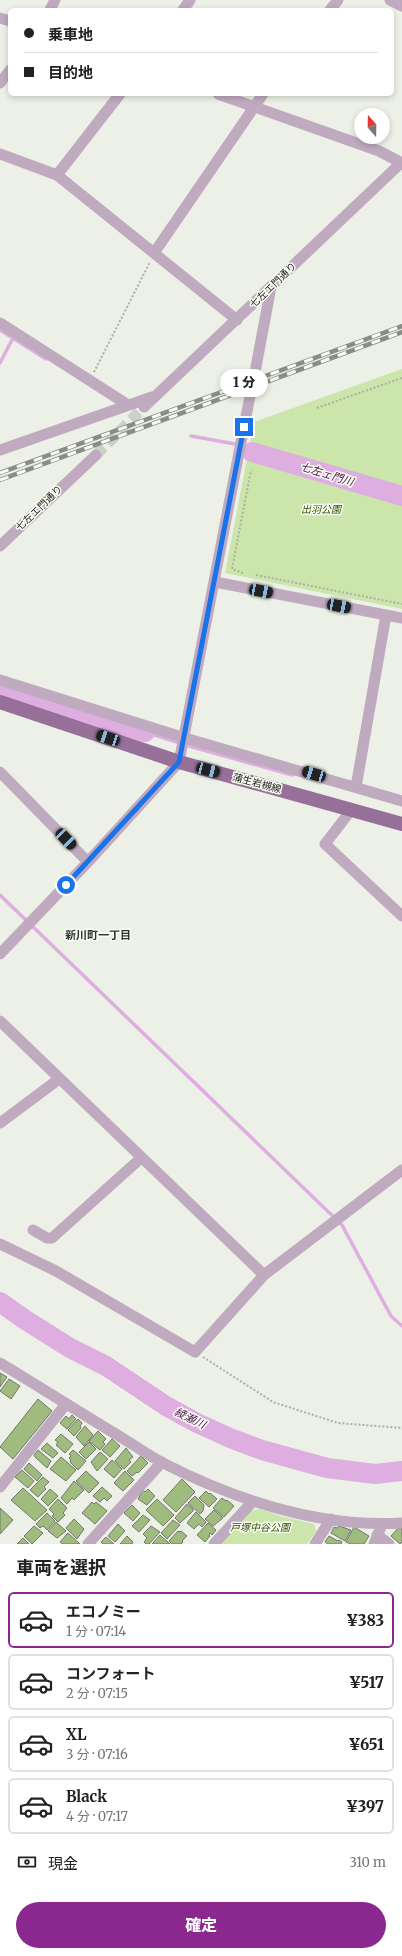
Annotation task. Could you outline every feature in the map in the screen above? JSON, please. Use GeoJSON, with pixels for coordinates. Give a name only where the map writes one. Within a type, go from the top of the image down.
{"type":"FeatureCollection","features":[{"type":"Feature","properties":{"kind":"main road","name":"蒲生岩槻線"},"geometry":{"type":"LineString","coordinates":[[0,702],[179,762],[402,824]]}},
{"type":"Feature","properties":{"kind":"street"},"geometry":{"type":"LineString","coordinates":[[332,8],[338,0]]}},
{"type":"Feature","properties":{"kind":"street"},"geometry":{"type":"LineString","coordinates":[[0,83],[8,73]]}},
{"type":"Feature","properties":{"kind":"street"},"geometry":{"type":"LineString","coordinates":[[57,175],[118,96]]}},
{"type":"Feature","properties":{"kind":"street"},"geometry":{"type":"LineString","coordinates":[[224,96],[379,151],[402,162]]}},
{"type":"Feature","properties":{"kind":"street"},"geometry":{"type":"LineString","coordinates":[[154,253],[253,106],[261,96]]}},
{"type":"Feature","properties":{"kind":"street"},"geometry":{"type":"LineString","coordinates":[[0,154],[57,175],[237,320]]}},
{"type":"Feature","properties":{"kind":"street","name":"七左エ門通り"},"geometry":{"type":"LineString","coordinates":[[144,407],[402,162]]}},
{"type":"Feature","properties":{"kind":"street"},"geometry":{"type":"LineString","coordinates":[[391,173],[402,177]]}},
{"type":"Feature","properties":{"kind":"street"},"geometry":{"type":"LineString","coordinates":[[256,367],[271,287]]}},
{"type":"Feature","properties":{"kind":"street"},"geometry":{"type":"LineString","coordinates":[[0,323],[128,405]]}},
{"type":"Feature","properties":{"kind":"street"},"geometry":{"type":"LineString","coordinates":[[0,450],[156,396]]}},
{"type":"Feature","properties":{"kind":"street"},"geometry":{"type":"LineString","coordinates":[[0,954],[88,862],[179,762],[185,738],[250,396]]}},
{"type":"Feature","properties":{"kind":"street","name":"七左エ門通り"},"geometry":{"type":"LineString","coordinates":[[0,546],[96,455]]}},
{"type":"Feature","properties":{"kind":"street"},"geometry":{"type":"LineString","coordinates":[[214,582],[402,618]]}},
{"type":"Feature","properties":{"kind":"street"},"geometry":{"type":"LineString","coordinates":[[356,787],[386,615]]}},
{"type":"Feature","properties":{"kind":"street"},"geometry":{"type":"LineString","coordinates":[[0,680],[185,738],[402,801]]}},
{"type":"Feature","properties":{"kind":"street"},"geometry":{"type":"LineString","coordinates":[[0,772],[88,862]]}},
{"type":"Feature","properties":{"kind":"street"},"geometry":{"type":"LineString","coordinates":[[352,809],[325,844],[402,916]]}},
{"type":"Feature","properties":{"kind":"street"},"geometry":{"type":"LineString","coordinates":[[0,1021],[58,1079],[264,1276]]}},
{"type":"Feature","properties":{"kind":"street"},"geometry":{"type":"LineString","coordinates":[[0,1124],[58,1079]]}},
{"type":"Feature","properties":{"kind":"street"},"geometry":{"type":"LineString","coordinates":[[33,1230],[47,1238],[52,1238],[141,1158]]}},
{"type":"Feature","properties":{"kind":"street"},"geometry":{"type":"LineString","coordinates":[[0,1244],[56,1271],[195,1352],[264,1276],[402,1170]]}},
{"type":"Feature","properties":{"kind":"street"},"geometry":{"type":"LineString","coordinates":[[0,1363],[162,1462],[209,1485],[253,1501],[288,1511],[331,1519],[382,1524],[402,1523]]}},
{"type":"Feature","properties":{"kind":"street"},"geometry":{"type":"LineString","coordinates":[[0,1487],[66,1404]]}},
{"type":"Feature","properties":{"kind":"street"},"geometry":{"type":"LineString","coordinates":[[88,1544],[162,1462]]}},
{"type":"Feature","properties":{"kind":"street"},"geometry":{"type":"LineString","coordinates":[[214,1544],[253,1501]]}},
{"type":"Feature","properties":{"kind":"street"},"geometry":{"type":"LineString","coordinates":[[315,1544],[331,1519]]}},
{"type":"Feature","properties":{"kind":"street"},"geometry":{"type":"LineString","coordinates":[[382,1524],[376,1539],[389,1544]]}},
{"type":"Feature","properties":{"kind":"path"},"geometry":{"type":"LineString","coordinates":[[90,380],[154,253]]}},
{"type":"Feature","properties":{"kind":"path"},"geometry":{"type":"LineString","coordinates":[[317,408],[402,378]]}},
{"type":"Feature","properties":{"kind":"path"},"geometry":{"type":"LineString","coordinates":[[243,573],[232,569],[251,470]]}},
{"type":"Feature","properties":{"kind":"path"},"geometry":{"type":"LineString","coordinates":[[256,575],[402,604]]}},
{"type":"Feature","properties":{"kind":"path"},"geometry":{"type":"LineString","coordinates":[[195,1352],[273,1402],[338,1423],[402,1428]]}},
{"type":"Feature","properties":{"kind":"green space","name":"出羽公園"},"geometry":{"type":"Polygon","coordinates":[[[402,369],[402,609],[225,573],[254,422],[402,369]]]}},
{"type":"Feature","properties":{"kind":"green space","name":"戸塚中谷公園"},"geometry":{"type":"Polygon","coordinates":[[[260,1509],[284,1517],[314,1524],[316,1531],[307,1544],[221,1544],[251,1511],[260,1509]]]}},
{"type":"Feature","properties":{"kind":"building"},"geometry":{"type":"Polygon","coordinates":[[[0,1373],[7,1377],[0,1387],[0,1373]]]}},
{"type":"Feature","properties":{"kind":"building"},"geometry":{"type":"Polygon","coordinates":[[[9,1379],[20,1386],[11,1399],[0,1391],[9,1379]]]}},
{"type":"Feature","properties":{"kind":"building"},"geometry":{"type":"Polygon","coordinates":[[[38,1399],[52,1411],[13,1459],[0,1447],[38,1399]]]}},
{"type":"Feature","properties":{"kind":"building"},"geometry":{"type":"Polygon","coordinates":[[[72,1415],[76,1419],[67,1429],[60,1423],[66,1416],[69,1419],[72,1415]]]}},
{"type":"Feature","properties":{"kind":"building"},"geometry":{"type":"Polygon","coordinates":[[[78,1419],[82,1423],[80,1426],[81,1428],[74,1436],[68,1430],[78,1419]]]}},
{"type":"Feature","properties":{"kind":"building"},"geometry":{"type":"Polygon","coordinates":[[[85,1426],[93,1435],[84,1446],[76,1437],[85,1426]]]}},
{"type":"Feature","properties":{"kind":"building"},"geometry":{"type":"Polygon","coordinates":[[[98,1431],[106,1439],[103,1442],[105,1444],[100,1450],[89,1441],[98,1431]]]}},
{"type":"Feature","properties":{"kind":"building"},"geometry":{"type":"Polygon","coordinates":[[[61,1434],[73,1444],[65,1453],[56,1445],[58,1442],[55,1440],[61,1434]]]}},
{"type":"Feature","properties":{"kind":"building"},"geometry":{"type":"Polygon","coordinates":[[[112,1439],[120,1446],[110,1457],[102,1450],[112,1439]]]}},
{"type":"Feature","properties":{"kind":"building"},"geometry":{"type":"Polygon","coordinates":[[[89,1442],[96,1449],[86,1459],[79,1452],[89,1442]]]}},
{"type":"Feature","properties":{"kind":"building"},"geometry":{"type":"Polygon","coordinates":[[[47,1443],[58,1453],[53,1458],[41,1449],[47,1443]]]}},
{"type":"Feature","properties":{"kind":"building"},"geometry":{"type":"Polygon","coordinates":[[[126,1448],[133,1457],[129,1460],[131,1462],[124,1469],[115,1461],[126,1448]]]}},
{"type":"Feature","properties":{"kind":"building"},"geometry":{"type":"Polygon","coordinates":[[[38,1450],[51,1461],[47,1468],[34,1455],[38,1450]]]}},
{"type":"Feature","properties":{"kind":"building"},"geometry":{"type":"Polygon","coordinates":[[[73,1450],[86,1461],[78,1470],[70,1462],[71,1460],[69,1458],[71,1456],[69,1454],[73,1450]]]}},
{"type":"Feature","properties":{"kind":"building"},"geometry":{"type":"Polygon","coordinates":[[[100,1452],[108,1459],[97,1471],[91,1462],[100,1452]]]}},
{"type":"Feature","properties":{"kind":"building"},"geometry":{"type":"Polygon","coordinates":[[[141,1456],[148,1463],[138,1473],[137,1472],[132,1476],[127,1471],[141,1456]]]}},
{"type":"Feature","properties":{"kind":"building"},"geometry":{"type":"Polygon","coordinates":[[[61,1457],[76,1470],[66,1481],[50,1469],[61,1457]]]}},
{"type":"Feature","properties":{"kind":"building"},"geometry":{"type":"Polygon","coordinates":[[[112,1460],[122,1469],[114,1478],[104,1469],[112,1460]]]}},
{"type":"Feature","properties":{"kind":"building"},"geometry":{"type":"Polygon","coordinates":[[[29,1463],[42,1475],[37,1481],[24,1469],[29,1463]]]}},
{"type":"Feature","properties":{"kind":"building"},"geometry":{"type":"Polygon","coordinates":[[[22,1470],[34,1481],[28,1488],[15,1477],[22,1470]]]}},
{"type":"Feature","properties":{"kind":"building"},"geometry":{"type":"Polygon","coordinates":[[[86,1471],[99,1483],[89,1493],[76,1481],[86,1471]]]}},
{"type":"Feature","properties":{"kind":"building"},"geometry":{"type":"Polygon","coordinates":[[[125,1471],[134,1480],[123,1491],[114,1483],[125,1471]]]}},
{"type":"Feature","properties":{"kind":"building"},"geometry":{"type":"Polygon","coordinates":[[[43,1477],[49,1482],[44,1487],[46,1489],[38,1497],[30,1490],[43,1477]]]}},
{"type":"Feature","properties":{"kind":"building"},"geometry":{"type":"Polygon","coordinates":[[[182,1479],[195,1492],[176,1512],[163,1500],[182,1479]]]}},
{"type":"Feature","properties":{"kind":"building"},"geometry":{"type":"Polygon","coordinates":[[[74,1481],[84,1490],[74,1500],[72,1498],[67,1504],[61,1498],[74,1481]]]}},
{"type":"Feature","properties":{"kind":"building"},"geometry":{"type":"Polygon","coordinates":[[[102,1487],[112,1496],[107,1501],[104,1498],[100,1502],[93,1496],[102,1487]]]}},
{"type":"Feature","properties":{"kind":"building"},"geometry":{"type":"Polygon","coordinates":[[[23,1488],[47,1510],[35,1521],[11,1500],[23,1488]]]}},
{"type":"Feature","properties":{"kind":"building"},"geometry":{"type":"Polygon","coordinates":[[[50,1489],[58,1496],[48,1506],[41,1499],[50,1489]]]}},
{"type":"Feature","properties":{"kind":"building"},"geometry":{"type":"Polygon","coordinates":[[[148,1489],[155,1496],[147,1505],[138,1499],[143,1490],[145,1492],[148,1489]]]}},
{"type":"Feature","properties":{"kind":"building"},"geometry":{"type":"Polygon","coordinates":[[[206,1491],[217,1499],[209,1507],[199,1498],[206,1491]]]}},
{"type":"Feature","properties":{"kind":"building"},"geometry":{"type":"Polygon","coordinates":[[[195,1496],[204,1505],[203,1511],[200,1514],[188,1503],[195,1496]]]}},
{"type":"Feature","properties":{"kind":"building"},"geometry":{"type":"Polygon","coordinates":[[[222,1498],[234,1506],[224,1517],[213,1508],[222,1498]]]}},
{"type":"Feature","properties":{"kind":"building"},"geometry":{"type":"Polygon","coordinates":[[[58,1499],[67,1508],[63,1513],[65,1515],[58,1522],[52,1516],[54,1514],[49,1509],[58,1499]]]}},
{"type":"Feature","properties":{"kind":"building"},"geometry":{"type":"Polygon","coordinates":[[[157,1499],[174,1515],[163,1526],[146,1510],[157,1499]]]}},
{"type":"Feature","properties":{"kind":"building"},"geometry":{"type":"Polygon","coordinates":[[[92,1502],[94,1504],[96,1502],[107,1511],[95,1524],[82,1513],[92,1502]]]}},
{"type":"Feature","properties":{"kind":"building"},"geometry":{"type":"Polygon","coordinates":[[[187,1504],[193,1509],[193,1511],[180,1523],[175,1518],[187,1504]]]}},
{"type":"Feature","properties":{"kind":"building"},"geometry":{"type":"Polygon","coordinates":[[[132,1505],[140,1513],[133,1521],[124,1513],[132,1505]]]}},
{"type":"Feature","properties":{"kind":"building"},"geometry":{"type":"Polygon","coordinates":[[[0,1508],[13,1520],[0,1534],[0,1508]]]}},
{"type":"Feature","properties":{"kind":"building"},"geometry":{"type":"Polygon","coordinates":[[[214,1510],[223,1518],[213,1526],[205,1519],[214,1510]]]}},
{"type":"Feature","properties":{"kind":"building"},"geometry":{"type":"Polygon","coordinates":[[[196,1512],[206,1522],[202,1527],[199,1524],[194,1529],[187,1523],[196,1512]]]}},
{"type":"Feature","properties":{"kind":"building"},"geometry":{"type":"Polygon","coordinates":[[[47,1513],[55,1521],[47,1530],[43,1526],[40,1528],[36,1524],[47,1513]]]}},
{"type":"Feature","properties":{"kind":"building"},"geometry":{"type":"Polygon","coordinates":[[[143,1515],[150,1520],[139,1532],[132,1526],[143,1515]]]}},
{"type":"Feature","properties":{"kind":"building"},"geometry":{"type":"Polygon","coordinates":[[[74,1519],[84,1529],[77,1539],[66,1528],[74,1519]]]}},
{"type":"Feature","properties":{"kind":"building"},"geometry":{"type":"Polygon","coordinates":[[[173,1520],[180,1525],[167,1539],[161,1533],[173,1520]]]}},
{"type":"Feature","properties":{"kind":"building"},"geometry":{"type":"Polygon","coordinates":[[[56,1522],[66,1531],[57,1538],[48,1531],[56,1522]]]}},
{"type":"Feature","properties":{"kind":"building"},"geometry":{"type":"Polygon","coordinates":[[[208,1523],[216,1530],[212,1535],[210,1533],[210,1536],[205,1542],[197,1535],[208,1523]]]}},
{"type":"Feature","properties":{"kind":"building"},"geometry":{"type":"Polygon","coordinates":[[[118,1524],[125,1531],[115,1542],[108,1536],[118,1524]]]}},
{"type":"Feature","properties":{"kind":"building"},"geometry":{"type":"Polygon","coordinates":[[[34,1526],[43,1533],[32,1544],[24,1536],[34,1526]]]}},
{"type":"Feature","properties":{"kind":"building"},"geometry":{"type":"Polygon","coordinates":[[[151,1526],[160,1532],[149,1544],[146,1544],[144,1542],[147,1538],[143,1534],[151,1526]]]}},
{"type":"Feature","properties":{"kind":"building"},"geometry":{"type":"Polygon","coordinates":[[[339,1526],[351,1530],[345,1541],[331,1533],[334,1527],[337,1528],[339,1526]]]}},
{"type":"Feature","properties":{"kind":"building"},"geometry":{"type":"Polygon","coordinates":[[[354,1527],[369,1536],[364,1544],[351,1544],[346,1542],[354,1527]]]}},
{"type":"Feature","properties":{"kind":"building"},"geometry":{"type":"Polygon","coordinates":[[[402,1527],[402,1542],[400,1544],[391,1536],[398,1528],[400,1529],[402,1527]]]}},
{"type":"Feature","properties":{"kind":"building"},"geometry":{"type":"Polygon","coordinates":[[[178,1531],[181,1531],[187,1536],[181,1544],[172,1544],[169,1541],[178,1531]]]}},
{"type":"Feature","properties":{"kind":"building"},"geometry":{"type":"Polygon","coordinates":[[[68,1533],[80,1544],[63,1544],[60,1542],[68,1533]]]}},
{"type":"Feature","properties":{"kind":"building"},"geometry":{"type":"Polygon","coordinates":[[[160,1535],[170,1544],[152,1544],[160,1535]]]}},
{"type":"Feature","properties":{"kind":"building"},"geometry":{"type":"Polygon","coordinates":[[[127,1536],[133,1542],[132,1544],[120,1544],[127,1536]]]}},
{"type":"Feature","properties":{"kind":"building"},"geometry":{"type":"Polygon","coordinates":[[[329,1536],[342,1542],[341,1544],[328,1544],[325,1542],[329,1536]]]}},
{"type":"Feature","properties":{"kind":"building"},"geometry":{"type":"Polygon","coordinates":[[[106,1537],[114,1544],[103,1544],[101,1542],[106,1537]]]}},
{"type":"Feature","properties":{"kind":"building"},"geometry":{"type":"Polygon","coordinates":[[[23,1538],[29,1544],[17,1544],[23,1538]]]}},
{"type":"Feature","properties":{"kind":"waterway"},"geometry":{"type":"LineString","coordinates":[[0,330],[46,359]]}},
{"type":"Feature","properties":{"kind":"waterway"},"geometry":{"type":"LineString","coordinates":[[0,363],[13,338]]}},
{"type":"Feature","properties":{"kind":"waterway"},"geometry":{"type":"LineString","coordinates":[[191,436],[235,444],[252,452]]}},
{"type":"Feature","properties":{"kind":"waterway","name":"七左ェ門川"},"geometry":{"type":"LineString","coordinates":[[252,452],[402,496]]}},
{"type":"Feature","properties":{"kind":"waterway"},"geometry":{"type":"LineString","coordinates":[[0,689],[107,723],[145,732]]}},
{"type":"Feature","properties":{"kind":"waterway"},"geometry":{"type":"LineString","coordinates":[[145,732],[180,743]]}},
{"type":"Feature","properties":{"kind":"waterway"},"geometry":{"type":"LineString","coordinates":[[189,746],[292,775]]}},
{"type":"Feature","properties":{"kind":"waterway"},"geometry":{"type":"LineString","coordinates":[[0,895],[342,1225],[391,1316],[402,1326]]}},
{"type":"Feature","properties":{"kind":"waterway","name":"綾瀬川"},"geometry":{"type":"LineString","coordinates":[[0,1302],[70,1348],[106,1366],[166,1406],[197,1423],[230,1438],[262,1450],[327,1468],[375,1474],[402,1471]]}},
{"type":"Feature","properties":{"kind":"tunnel"},"geometry":{"type":"LineString","coordinates":[[250,396],[256,367]]}},
{"type":"Feature","properties":{"kind":"tunnel"},"geometry":{"type":"LineString","coordinates":[[96,455],[144,407]]}},
{"type":"Feature","properties":{"kind":"railway"},"geometry":{"type":"LineString","coordinates":[[0,473],[402,326]]}},
{"type":"Feature","properties":{"kind":"railway"},"geometry":{"type":"LineString","coordinates":[[0,480],[402,332]]}},
{"type":"Feature","properties":{"kind":"district","name":"新川町一丁目"},"geometry":{"type":"Point","coordinates":[98,935]}},
{"type":"Feature","properties":{"kind":"route"},"geometry":{"type":"LineString","coordinates":[[66,885],[179,762],[185,738],[244,427]]}}]}
